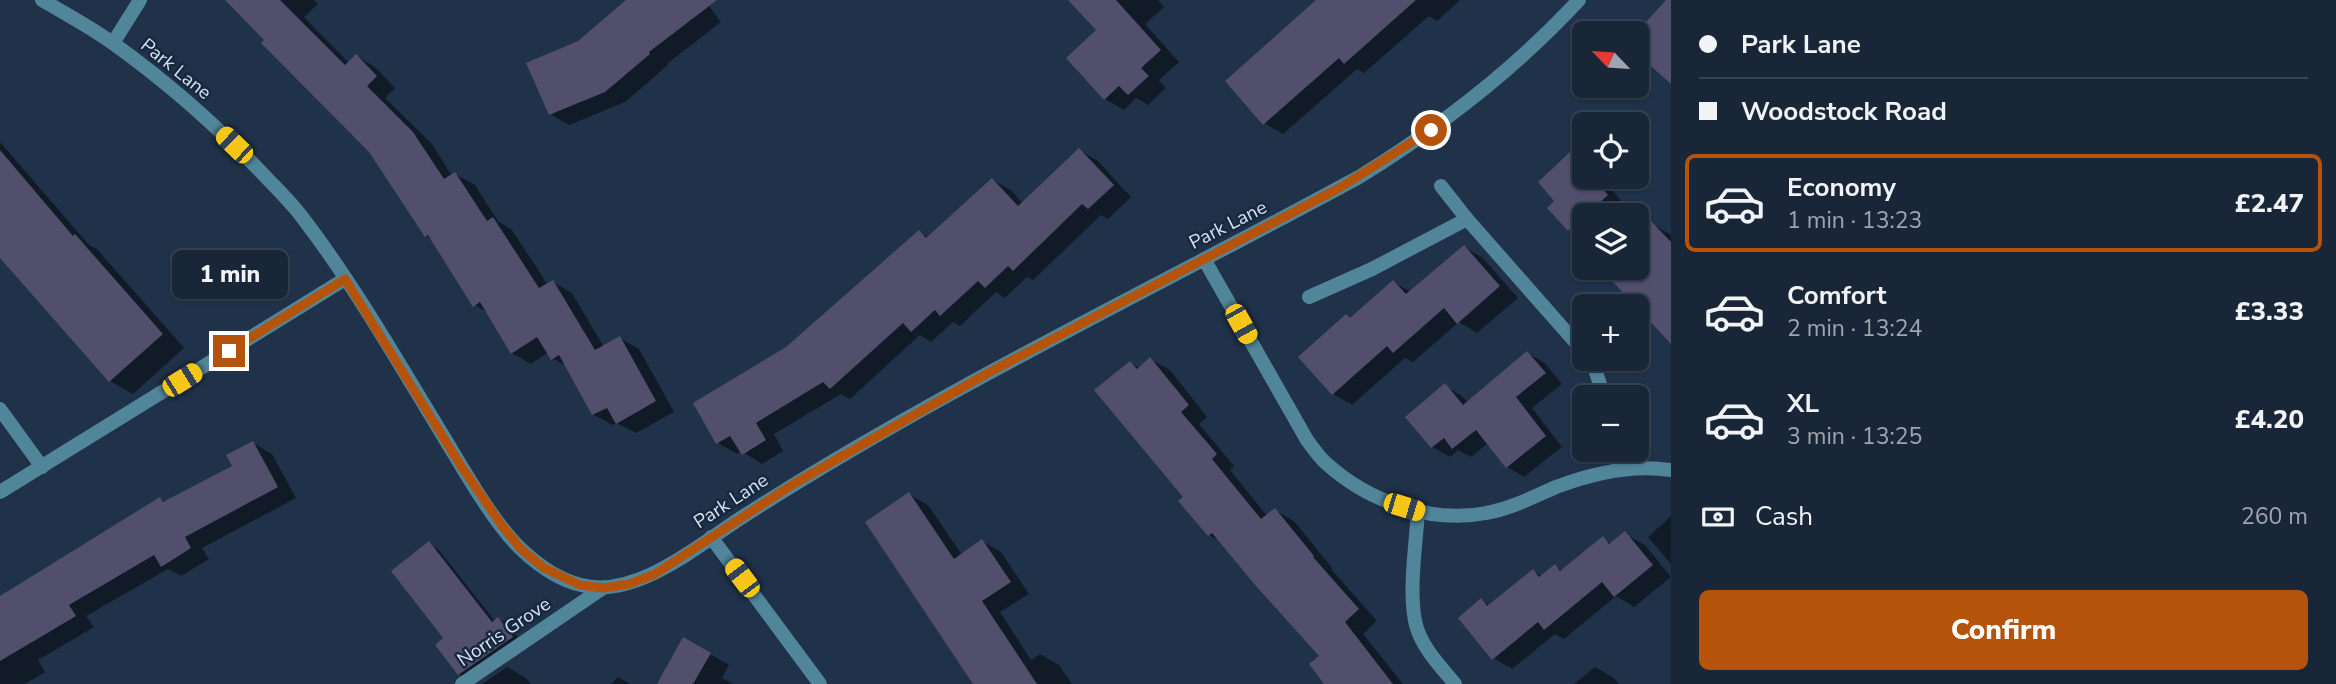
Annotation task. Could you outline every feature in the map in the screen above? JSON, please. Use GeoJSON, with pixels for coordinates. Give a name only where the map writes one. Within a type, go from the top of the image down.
{"type":"FeatureCollection","features":[{"type":"Feature","properties":{"kind":"street","name":"Park Lane"},"geometry":{"type":"LineString","coordinates":[[41,0],[113,43],[206,118],[247,158],[300,214],[345,279],[461,466],[515,542],[544,568],[580,585],[603,588],[629,584],[655,574],[792,485],[927,407],[1348,183],[1411,145],[1471,101],[1532,48],[1579,0]]}},
{"type":"Feature","properties":{"kind":"street"},"geometry":{"type":"LineString","coordinates":[[113,43],[140,0]]}},
{"type":"Feature","properties":{"kind":"street"},"geometry":{"type":"LineString","coordinates":[[1441,186],[1572,338]]}},
{"type":"Feature","properties":{"kind":"street"},"geometry":{"type":"LineString","coordinates":[[1309,297],[1372,269],[1467,219]]}},
{"type":"Feature","properties":{"kind":"street"},"geometry":{"type":"LineString","coordinates":[[1204,258],[1307,440],[1344,479],[1390,503],[1451,516],[1486,513],[1524,502],[1587,476],[1619,469],[1671,470]]}},
{"type":"Feature","properties":{"kind":"street"},"geometry":{"type":"LineString","coordinates":[[0,492],[345,279]]}},
{"type":"Feature","properties":{"kind":"street"},"geometry":{"type":"LineString","coordinates":[[0,409],[42,467]]}},
{"type":"Feature","properties":{"kind":"street"},"geometry":{"type":"LineString","coordinates":[[1618,462],[1619,469]]}},
{"type":"Feature","properties":{"kind":"street"},"geometry":{"type":"LineString","coordinates":[[1418,511],[1413,604],[1417,626],[1424,644],[1455,684]]}},
{"type":"Feature","properties":{"kind":"street"},"geometry":{"type":"LineString","coordinates":[[711,537],[820,684]]}},
{"type":"Feature","properties":{"kind":"street","name":"Norris Grove"},"geometry":{"type":"LineString","coordinates":[[462,684],[603,588]]}},
{"type":"Feature","properties":{"kind":"building"},"geometry":{"type":"Polygon","coordinates":[[[225,0],[280,0],[345,65],[356,54],[377,76],[367,86],[413,132],[444,179],[455,172],[487,221],[493,217],[539,288],[553,280],[595,350],[620,336],[656,401],[616,424],[607,408],[592,415],[559,355],[551,360],[537,337],[511,354],[480,302],[473,307],[428,235],[425,237],[369,152],[261,43],[264,40],[225,0]]]}},
{"type":"Feature","properties":{"kind":"building"},"geometry":{"type":"Polygon","coordinates":[[[626,0],[717,0],[649,52],[650,54],[605,92],[549,115],[526,63],[578,41],[626,0]]]}},
{"type":"Feature","properties":{"kind":"building"},"geometry":{"type":"Polygon","coordinates":[[[1068,0],[1116,0],[1161,50],[1141,68],[1149,76],[1128,95],[1119,86],[1104,100],[1066,58],[1096,30],[1068,0]]]}},
{"type":"Feature","properties":{"kind":"building"},"geometry":{"type":"Polygon","coordinates":[[[1316,0],[1416,0],[1344,64],[1339,58],[1263,125],[1225,81],[1316,0]]]}},
{"type":"Feature","properties":{"kind":"building"},"geometry":{"type":"Polygon","coordinates":[[[1666,0],[1671,0],[1671,84],[1649,65],[1647,21],[1666,0]]]}},
{"type":"Feature","properties":{"kind":"building"},"geometry":{"type":"Polygon","coordinates":[[[1079,148],[1114,185],[1088,209],[1082,204],[1013,271],[1008,266],[985,288],[978,281],[940,316],[935,310],[911,332],[903,323],[830,389],[823,382],[756,423],[766,440],[742,455],[730,436],[716,444],[693,403],[786,347],[919,230],[926,238],[992,178],[1018,206],[1079,148]]]}},
{"type":"Feature","properties":{"kind":"building"},"geometry":{"type":"Polygon","coordinates":[[[0,150],[73,236],[75,234],[163,334],[109,382],[0,258],[0,150]]]}},
{"type":"Feature","properties":{"kind":"building"},"geometry":{"type":"Polygon","coordinates":[[[1570,152],[1572,189],[1603,189],[1608,195],[1599,203],[1572,203],[1572,227],[1568,231],[1547,208],[1554,201],[1538,182],[1570,152]]]}},
{"type":"Feature","properties":{"kind":"building"},"geometry":{"type":"Polygon","coordinates":[[[1651,221],[1671,242],[1671,344],[1649,320],[1649,294],[1624,294],[1611,280],[1649,280],[1651,221]]]}},
{"type":"Feature","properties":{"kind":"building"},"geometry":{"type":"Polygon","coordinates":[[[1464,245],[1500,286],[1457,324],[1444,308],[1393,353],[1387,346],[1332,395],[1298,357],[1346,314],[1350,318],[1393,280],[1406,294],[1464,245]]]}},
{"type":"Feature","properties":{"kind":"building"},"geometry":{"type":"Polygon","coordinates":[[[1527,351],[1546,373],[1516,397],[1546,436],[1506,468],[1476,430],[1452,449],[1444,438],[1431,448],[1405,417],[1445,383],[1463,405],[1527,351]]]}},
{"type":"Feature","properties":{"kind":"building"},"geometry":{"type":"Polygon","coordinates":[[[1150,357],[1189,405],[1181,412],[1217,454],[1212,459],[1261,519],[1275,508],[1313,557],[1359,609],[1345,622],[1393,684],[1324,684],[1309,664],[1319,656],[1212,533],[1208,536],[1178,501],[1183,497],[1094,390],[1130,361],[1137,369],[1150,357]]]}},
{"type":"Feature","properties":{"kind":"building"},"geometry":{"type":"Polygon","coordinates":[[[253,441],[278,487],[185,537],[191,548],[161,567],[154,555],[69,605],[76,616],[0,661],[0,596],[160,497],[163,502],[232,466],[226,455],[253,441]]]}},
{"type":"Feature","properties":{"kind":"building"},"geometry":{"type":"Polygon","coordinates":[[[909,492],[954,559],[982,539],[1011,582],[982,601],[1037,684],[973,684],[865,522],[909,492]]]}},
{"type":"Feature","properties":{"kind":"building"},"geometry":{"type":"Polygon","coordinates":[[[1625,531],[1653,565],[1614,597],[1602,582],[1544,630],[1538,622],[1492,660],[1458,618],[1481,598],[1487,606],[1533,569],[1539,577],[1555,564],[1560,571],[1603,536],[1609,544],[1625,531]]]}},
{"type":"Feature","properties":{"kind":"building"},"geometry":{"type":"Polygon","coordinates":[[[429,541],[492,622],[498,617],[513,637],[458,675],[435,645],[443,638],[391,571],[429,541]]]}},
{"type":"Feature","properties":{"kind":"building"},"geometry":{"type":"Polygon","coordinates":[[[683,637],[711,653],[693,684],[657,684],[683,637]]]}},
{"type":"Feature","properties":{"kind":"route"},"geometry":{"type":"LineString","coordinates":[[229,351],[345,279],[461,466],[521,549],[544,568],[580,585],[603,588],[629,584],[655,574],[792,485],[988,373],[1341,187],[1431,130]]}}]}
